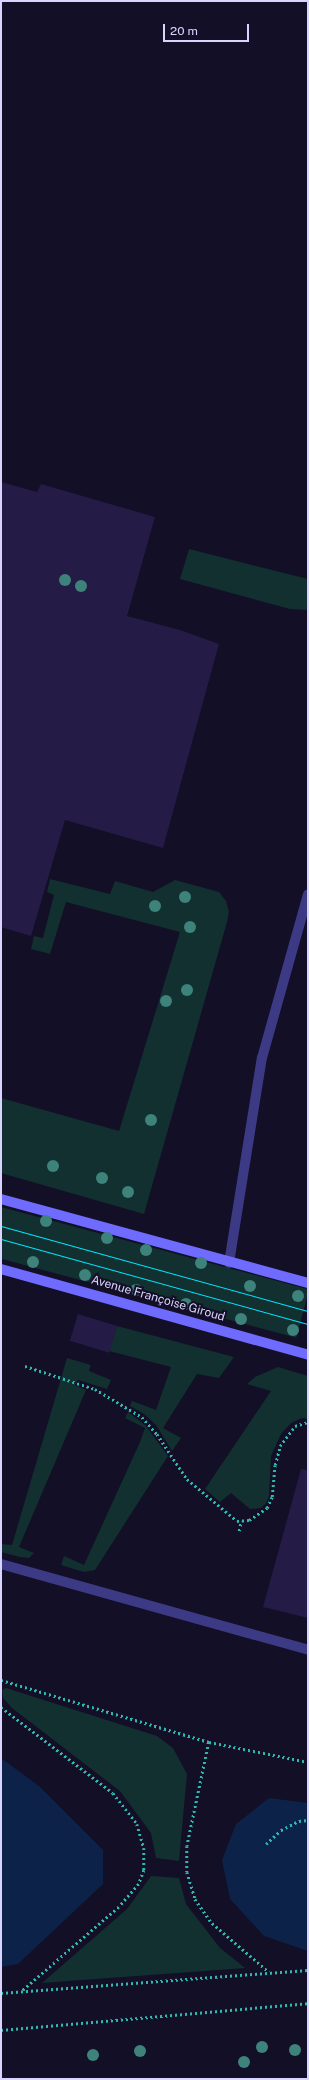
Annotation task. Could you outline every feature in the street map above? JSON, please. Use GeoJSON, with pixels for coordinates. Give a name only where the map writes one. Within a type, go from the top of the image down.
{"type":"FeatureCollection","features":[{"type":"Feature","properties":{"kind":"street"},"geometry":{"type":"LineString","coordinates":[[1,1199],[308,1283]]}},
{"type":"Feature","properties":{"kind":"street","name":"Avenue Françoise Giroud"},"geometry":{"type":"LineString","coordinates":[[1,1269],[308,1354]]}},
{"type":"Feature","properties":{"kind":"lane"},"geometry":{"type":"LineString","coordinates":[[229,1262],[262,1058],[308,894]]}},
{"type":"Feature","properties":{"kind":"lane"},"geometry":{"type":"LineString","coordinates":[[1,1564],[308,1650]]}},
{"type":"Feature","properties":{"kind":"path"},"geometry":{"type":"LineString","coordinates":[[25,1366],[95,1389],[142,1417],[158,1434],[187,1479],[233,1519],[241,1521],[254,1518],[267,1508],[272,1497],[274,1465],[280,1446],[295,1426],[308,1422]]}},
{"type":"Feature","properties":{"kind":"path"},"geometry":{"type":"LineString","coordinates":[[239,1531],[241,1521]]}},
{"type":"Feature","properties":{"kind":"path"},"geometry":{"type":"LineString","coordinates":[[1,1680],[209,1742],[308,1762]]}},
{"type":"Feature","properties":{"kind":"path"},"geometry":{"type":"LineString","coordinates":[[1,1707],[113,1793],[137,1824],[144,1848],[144,1870],[139,1884],[119,1907],[22,1991]]}},
{"type":"Feature","properties":{"kind":"path"},"geometry":{"type":"LineString","coordinates":[[209,1742],[187,1846],[187,1872],[195,1899],[212,1923],[269,1972]]}},
{"type":"Feature","properties":{"kind":"path"},"geometry":{"type":"LineString","coordinates":[[266,1844],[281,1830],[299,1821],[308,1820]]}},
{"type":"Feature","properties":{"kind":"path"},"geometry":{"type":"LineString","coordinates":[[1,1993],[308,1970]]}},
{"type":"Feature","properties":{"kind":"path"},"geometry":{"type":"LineString","coordinates":[[1,2030],[308,2003]]}},
{"type":"Feature","properties":{"kind":"green space"},"geometry":{"type":"Polygon","coordinates":[[[189,549],[308,579],[308,610],[290,609],[180,579],[189,549]]]}},
{"type":"Feature","properties":{"kind":"green space"},"geometry":{"type":"Polygon","coordinates":[[[50,879],[110,894],[115,881],[153,892],[175,880],[219,892],[226,901],[229,912],[227,922],[144,1214],[1,1173],[1,1098],[119,1131],[180,932],[66,902],[50,954],[31,949],[34,936],[43,938],[54,895],[47,892],[50,879]]]}},
{"type":"Feature","properties":{"kind":"green space"},"geometry":{"type":"Polygon","coordinates":[[[1,1207],[308,1289],[296,1338],[1,1259],[1,1207]]]}},
{"type":"Feature","properties":{"kind":"green space"},"geometry":{"type":"Polygon","coordinates":[[[117,1326],[234,1357],[219,1378],[197,1374],[163,1428],[181,1438],[172,1451],[156,1425],[144,1414],[130,1406],[132,1401],[156,1410],[171,1367],[109,1351],[117,1326]]]}},
{"type":"Feature","properties":{"kind":"green space"},"geometry":{"type":"Polygon","coordinates":[[[67,1358],[91,1365],[89,1371],[111,1380],[107,1389],[78,1380],[75,1385],[86,1390],[19,1547],[34,1553],[29,1558],[1,1552],[1,1544],[12,1545],[67,1358]]]}},
{"type":"Feature","properties":{"kind":"green space"},"geometry":{"type":"Polygon","coordinates":[[[278,1367],[308,1376],[308,1419],[302,1418],[291,1423],[281,1434],[271,1456],[269,1496],[266,1503],[261,1508],[250,1509],[231,1493],[220,1502],[205,1489],[271,1391],[247,1384],[255,1377],[278,1367]]]}},
{"type":"Feature","properties":{"kind":"green space"},"geometry":{"type":"Polygon","coordinates":[[[128,1412],[146,1426],[168,1456],[95,1570],[84,1572],[61,1565],[64,1556],[84,1565],[140,1442],[145,1428],[125,1418],[128,1412]]]}},
{"type":"Feature","properties":{"kind":"green space"},"geometry":{"type":"Polygon","coordinates":[[[6,1688],[157,1736],[173,1748],[187,1774],[179,1861],[156,1858],[151,1833],[120,1791],[12,1708],[3,1698],[2,1690],[6,1688]]]}},
{"type":"Feature","properties":{"kind":"green space"},"geometry":{"type":"Polygon","coordinates":[[[151,1876],[179,1878],[186,1904],[220,1948],[245,1968],[42,1983],[127,1909],[151,1876]]]}},
{"type":"Feature","properties":{"kind":"water"},"geometry":{"type":"Polygon","coordinates":[[[1,1758],[39,1786],[103,1850],[103,1884],[18,1964],[1,1967],[1,1758]]]}},
{"type":"Feature","properties":{"kind":"water"},"geometry":{"type":"Polygon","coordinates":[[[269,1798],[308,1803],[308,1951],[264,1936],[230,1899],[222,1860],[236,1824],[269,1798]]]}},
{"type":"Feature","properties":{"kind":"building"},"geometry":{"type":"Polygon","coordinates":[[[1,482],[37,492],[41,484],[155,517],[127,616],[180,630],[219,644],[163,848],[65,820],[31,936],[1,927],[1,482]]]}},
{"type":"Feature","properties":{"kind":"building"},"geometry":{"type":"Polygon","coordinates":[[[78,1314],[117,1326],[109,1353],[70,1341],[78,1314]]]}},
{"type":"Feature","properties":{"kind":"building"},"geometry":{"type":"Polygon","coordinates":[[[301,1469],[308,1470],[308,1618],[263,1607],[301,1469]]]}},
{"type":"Feature","properties":{"kind":"tram line"},"geometry":{"type":"LineString","coordinates":[[1,1226],[308,1311]]}},
{"type":"Feature","properties":{"kind":"tram line"},"geometry":{"type":"LineString","coordinates":[[1,1239],[308,1324]]}}]}
